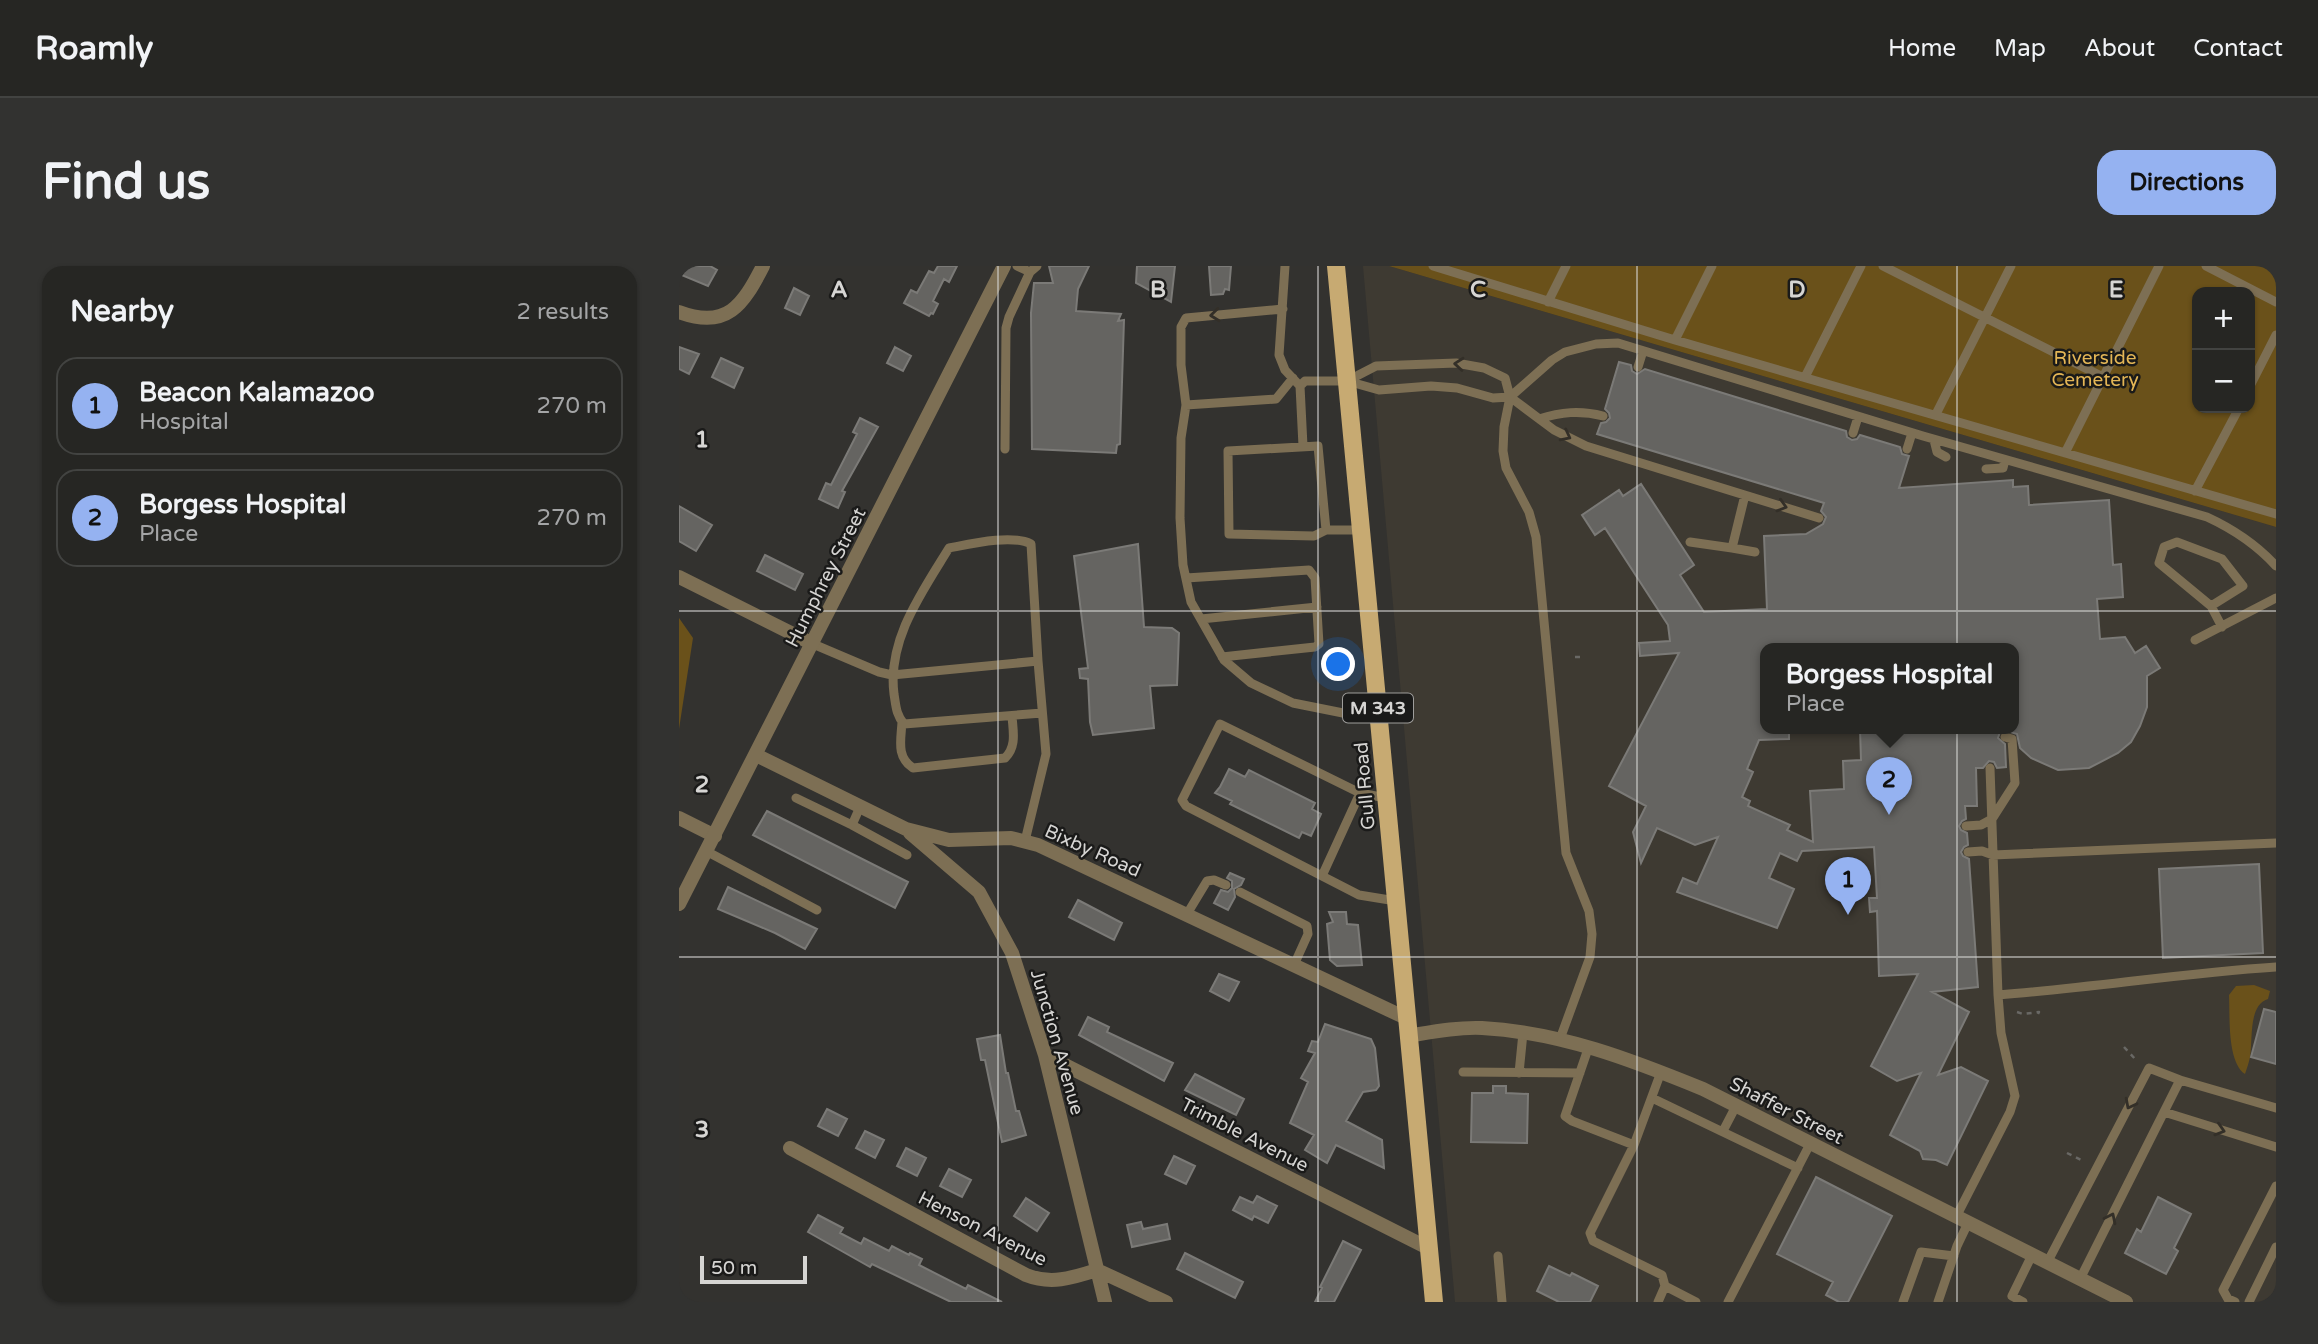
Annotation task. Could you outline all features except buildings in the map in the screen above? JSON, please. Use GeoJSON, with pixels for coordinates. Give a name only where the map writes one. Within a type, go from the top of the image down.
{"type":"FeatureCollection","features":[{"type":"Feature","properties":{"kind":"main road","name":"Gull Road"},"geometry":{"type":"LineString","coordinates":[[1336,266],[1434,1302]]}},
{"type":"Feature","properties":{"kind":"street"},"geometry":{"type":"LineString","coordinates":[[679,312],[699,317],[724,316],[744,300],[763,266]]}},
{"type":"Feature","properties":{"kind":"street","name":"Humphrey Street"},"geometry":{"type":"LineString","coordinates":[[679,904],[1004,266]]}},
{"type":"Feature","properties":{"kind":"street"},"geometry":{"type":"LineString","coordinates":[[679,577],[813,644]]}},
{"type":"Feature","properties":{"kind":"street","name":"Bixby Road"},"geometry":{"type":"LineString","coordinates":[[756,755],[906,830],[949,840],[999,837],[1025,841],[1066,857],[1294,965],[1407,1027]]}},
{"type":"Feature","properties":{"kind":"street"},"geometry":{"type":"LineString","coordinates":[[679,818],[715,836]]}},
{"type":"Feature","properties":{"kind":"street","name":"Junction Avenue"},"geometry":{"type":"LineString","coordinates":[[906,830],[979,892],[1012,953],[1045,1055],[1105,1302]]}},
{"type":"Feature","properties":{"kind":"street","name":"Shaffer Street"},"geometry":{"type":"LineString","coordinates":[[1407,1027],[1444,1030],[1480,1028],[1523,1033],[1589,1046],[1661,1072],[1703,1089],[2126,1302]]}},
{"type":"Feature","properties":{"kind":"street","name":"Trimble Avenue"},"geometry":{"type":"LineString","coordinates":[[1045,1055],[1428,1248]]}},
{"type":"Feature","properties":{"kind":"street","name":"Henson Avenue"},"geometry":{"type":"LineString","coordinates":[[790,1148],[1026,1275],[1039,1280],[1060,1281],[1097,1270]]}},
{"type":"Feature","properties":{"kind":"street"},"geometry":{"type":"LineString","coordinates":[[1097,1270],[1166,1302]]}},
{"type":"Feature","properties":{"kind":"lane"},"geometry":{"type":"LineString","coordinates":[[1005,449],[1006,328],[1033,269],[1017,266]]}},
{"type":"Feature","properties":{"kind":"lane"},"geometry":{"type":"LineString","coordinates":[[1285,266],[1279,355],[1285,370],[1300,386],[1303,446]]}},
{"type":"Feature","properties":{"kind":"lane"},"geometry":{"type":"LineString","coordinates":[[1433,266],[1675,340],[2276,514]]}},
{"type":"Feature","properties":{"kind":"lane"},"geometry":{"type":"LineString","coordinates":[[1548,302],[1566,266]]}},
{"type":"Feature","properties":{"kind":"lane"},"geometry":{"type":"LineString","coordinates":[[1675,340],[1712,266]]}},
{"type":"Feature","properties":{"kind":"lane"},"geometry":{"type":"LineString","coordinates":[[1805,377],[1861,266]]}},
{"type":"Feature","properties":{"kind":"lane"},"geometry":{"type":"LineString","coordinates":[[1883,266],[2103,377]]}},
{"type":"Feature","properties":{"kind":"lane"},"geometry":{"type":"LineString","coordinates":[[1935,414],[2011,266]]}},
{"type":"Feature","properties":{"kind":"lane"},"geometry":{"type":"LineString","coordinates":[[2065,453],[2159,266]]}},
{"type":"Feature","properties":{"kind":"lane"},"geometry":{"type":"LineString","coordinates":[[2206,266],[2276,302]]}},
{"type":"Feature","properties":{"kind":"lane"},"geometry":{"type":"LineString","coordinates":[[1283,309],[1186,318],[1181,327],[1181,365],[1186,405],[1181,438],[1180,518],[1191,602],[1222,657],[1251,683],[1293,703],[1343,713],[1378,710]]}},
{"type":"Feature","properties":{"kind":"lane"},"geometry":{"type":"LineString","coordinates":[[2255,376],[2276,335]]}},
{"type":"Feature","properties":{"kind":"lane"},"geometry":{"type":"LineString","coordinates":[[1300,386],[1305,381],[1347,381],[1379,390],[1431,386],[1457,388],[1493,398],[1510,397],[1565,352],[1596,344],[1618,343],[1934,440],[2207,517],[2230,528],[2265,554],[2276,566]]}},
{"type":"Feature","properties":{"kind":"lane"},"geometry":{"type":"LineString","coordinates":[[1639,367],[1643,351]]}},
{"type":"Feature","properties":{"kind":"lane"},"geometry":{"type":"LineString","coordinates":[[1347,381],[1376,366],[1456,363],[1484,368],[1505,378],[1510,397],[1504,426],[1503,451],[1506,468],[1529,512],[1536,537],[1566,853],[1589,911],[1592,934],[1590,957],[1560,1040]]}},
{"type":"Feature","properties":{"kind":"lane"},"geometry":{"type":"LineString","coordinates":[[1186,405],[1276,399],[1293,378]]}},
{"type":"Feature","properties":{"kind":"lane"},"geometry":{"type":"LineString","coordinates":[[1510,397],[1554,430],[1586,446],[1819,518]]}},
{"type":"Feature","properties":{"kind":"lane"},"geometry":{"type":"LineString","coordinates":[[1539,419],[1572,412],[1603,416]]}},
{"type":"Feature","properties":{"kind":"lane"},"geometry":{"type":"LineString","coordinates":[[2195,491],[2236,413]]}},
{"type":"Feature","properties":{"kind":"lane"},"geometry":{"type":"LineString","coordinates":[[1853,433],[1858,417]]}},
{"type":"Feature","properties":{"kind":"lane"},"geometry":{"type":"LineString","coordinates":[[1907,449],[1912,433]]}},
{"type":"Feature","properties":{"kind":"lane"},"geometry":{"type":"LineString","coordinates":[[1934,440],[1937,452],[1946,457]]}},
{"type":"Feature","properties":{"kind":"lane"},"geometry":{"type":"LineString","coordinates":[[1326,530],[1318,446],[1228,451],[1229,534],[1314,536],[1326,530],[1361,530]]}},
{"type":"Feature","properties":{"kind":"lane"},"geometry":{"type":"LineString","coordinates":[[1986,469],[2003,468],[2005,460]]}},
{"type":"Feature","properties":{"kind":"lane"},"geometry":{"type":"LineString","coordinates":[[1732,548],[1745,495]]}},
{"type":"Feature","properties":{"kind":"lane"},"geometry":{"type":"LineString","coordinates":[[1025,841],[1045,754],[1031,544],[1023,539],[979,542],[949,548],[899,637],[891,675],[897,716],[904,724],[1042,713]]}},
{"type":"Feature","properties":{"kind":"lane"},"geometry":{"type":"LineString","coordinates":[[1690,542],[1755,552]]}},
{"type":"Feature","properties":{"kind":"lane"},"geometry":{"type":"LineString","coordinates":[[2211,606],[2243,586],[2223,559],[2177,542],[2164,547],[2159,562],[2211,606],[2222,627]]}},
{"type":"Feature","properties":{"kind":"lane"},"geometry":{"type":"LineString","coordinates":[[1186,578],[1310,570],[1315,578],[1319,644],[1315,647],[1222,657]]}},
{"type":"Feature","properties":{"kind":"lane"},"geometry":{"type":"LineString","coordinates":[[2195,640],[2276,598]]}},
{"type":"Feature","properties":{"kind":"lane"},"geometry":{"type":"LineString","coordinates":[[1201,619],[1317,607]]}},
{"type":"Feature","properties":{"kind":"lane"},"geometry":{"type":"LineString","coordinates":[[813,644],[891,675],[1038,661]]}},
{"type":"Feature","properties":{"kind":"lane"},"geometry":{"type":"LineString","coordinates":[[902,722],[901,755],[904,762],[913,768],[1005,758],[1011,752],[1013,744],[1012,716]]}},
{"type":"Feature","properties":{"kind":"lane"},"geometry":{"type":"LineString","coordinates":[[1386,799],[1360,793],[1220,724],[1182,800],[1186,806],[1359,895],[1396,901]]}},
{"type":"Feature","properties":{"kind":"lane"},"geometry":{"type":"LineString","coordinates":[[1966,826],[1981,825],[1992,820],[2015,783],[2012,739],[2005,737]]}},
{"type":"Feature","properties":{"kind":"lane"},"geometry":{"type":"LineString","coordinates":[[1938,1302],[1954,1256],[1962,1220],[2015,1096],[2001,1033],[1998,995],[1990,768]]}},
{"type":"Feature","properties":{"kind":"lane"},"geometry":{"type":"LineString","coordinates":[[1322,876],[1360,793]]}},
{"type":"Feature","properties":{"kind":"lane"},"geometry":{"type":"LineString","coordinates":[[796,798],[907,855]]}},
{"type":"Feature","properties":{"kind":"lane"},"geometry":{"type":"LineString","coordinates":[[852,825],[860,807]]}},
{"type":"Feature","properties":{"kind":"lane"},"geometry":{"type":"LineString","coordinates":[[1968,852],[1982,851],[1993,855],[2276,843]]}},
{"type":"Feature","properties":{"kind":"lane"},"geometry":{"type":"LineString","coordinates":[[706,851],[817,910]]}},
{"type":"Feature","properties":{"kind":"lane"},"geometry":{"type":"LineString","coordinates":[[1187,914],[1207,881],[1226,884]]}},
{"type":"Feature","properties":{"kind":"lane"},"geometry":{"type":"LineString","coordinates":[[1240,892],[1307,926],[1308,934],[1294,965]]}},
{"type":"Feature","properties":{"kind":"lane"},"geometry":{"type":"LineString","coordinates":[[1998,995],[2087,988],[2199,972],[2276,967]]}},
{"type":"Feature","properties":{"kind":"lane"},"geometry":{"type":"LineString","coordinates":[[1519,1073],[1523,1033]]}},
{"type":"Feature","properties":{"kind":"lane"},"geometry":{"type":"LineString","coordinates":[[1589,1046],[1565,1116],[1572,1122],[1634,1145]]}},
{"type":"Feature","properties":{"kind":"lane"},"geometry":{"type":"LineString","coordinates":[[2047,1263],[2149,1068],[2180,1080],[2276,1108]]}},
{"type":"Feature","properties":{"kind":"lane"},"geometry":{"type":"LineString","coordinates":[[1463,1072],[1580,1073]]}},
{"type":"Feature","properties":{"kind":"lane"},"geometry":{"type":"LineString","coordinates":[[1658,1302],[1665,1286],[1662,1275],[1593,1241],[1590,1233],[1634,1145],[1661,1072]]}},
{"type":"Feature","properties":{"kind":"lane"},"geometry":{"type":"LineString","coordinates":[[2080,1279],[2180,1080]]}},
{"type":"Feature","properties":{"kind":"lane"},"geometry":{"type":"LineString","coordinates":[[1651,1098],[1798,1168]]}},
{"type":"Feature","properties":{"kind":"lane"},"geometry":{"type":"LineString","coordinates":[[1723,1131],[1736,1106]]}},
{"type":"Feature","properties":{"kind":"lane"},"geometry":{"type":"LineString","coordinates":[[2164,1112],[2276,1147]]}},
{"type":"Feature","properties":{"kind":"lane"},"geometry":{"type":"LineString","coordinates":[[1728,1302],[1810,1144]]}},
{"type":"Feature","properties":{"kind":"lane"},"geometry":{"type":"LineString","coordinates":[[2235,1302],[2228,1298],[2223,1290],[2276,1186]]}},
{"type":"Feature","properties":{"kind":"lane"},"geometry":{"type":"LineString","coordinates":[[2249,1302],[2276,1247]]}},
{"type":"Feature","properties":{"kind":"lane"},"geometry":{"type":"LineString","coordinates":[[1903,1302],[1921,1252],[1954,1256]]}},
{"type":"Feature","properties":{"kind":"lane"},"geometry":{"type":"LineString","coordinates":[[2023,1302],[2010,1299],[2032,1255]]}},
{"type":"Feature","properties":{"kind":"lane"},"geometry":{"type":"LineString","coordinates":[[1498,1256],[1502,1302]]}},
{"type":"Feature","properties":{"kind":"lane"},"geometry":{"type":"LineString","coordinates":[[1665,1286],[1696,1302]]}},
{"type":"Feature","properties":{"kind":"path"},"geometry":{"type":"LineString","coordinates":[[1575,657],[1585,657]]}},
{"type":"Feature","properties":{"kind":"path"},"geometry":{"type":"LineString","coordinates":[[2017,1012],[2039,1012],[2038,1014]]}},
{"type":"Feature","properties":{"kind":"path"},"geometry":{"type":"LineString","coordinates":[[2124,1047],[2137,1060]]}},
{"type":"Feature","properties":{"kind":"path"},"geometry":{"type":"LineString","coordinates":[[2067,1153],[2081,1160]]}},
{"type":"Feature","properties":{"kind":"shaded area"},"geometry":{"type":"Polygon","coordinates":[[[1363,266],[1389,266],[2276,527],[2276,1302],[1455,1302],[1363,266]]]}},
{"type":"Feature","properties":{"kind":"green space","name":"Riverside Cemetery"},"geometry":{"type":"Polygon","coordinates":[[[1389,266],[2276,266],[2276,527],[1389,266]]]}},
{"type":"Feature","properties":{"kind":"green space"},"geometry":{"type":"Polygon","coordinates":[[[679,618],[693,638],[679,729],[679,618]]]}},
{"type":"Feature","properties":{"kind":"green space"},"geometry":{"type":"Polygon","coordinates":[[[2254,985],[2270,991],[2268,999],[2257,1008],[2254,1016],[2250,1057],[2245,1074],[2239,1068],[2232,1049],[2229,995],[2236,986],[2254,985]]]}},
{"type":"Feature","properties":{"kind":"place","name":"Borgess Hospital"},"geometry":{"type":"Point","coordinates":[1889,815]}},
{"type":"Feature","properties":{"kind":"place","name":"Beacon Kalamazoo"},"geometry":{"type":"Point","coordinates":[1848,915]}}]}
